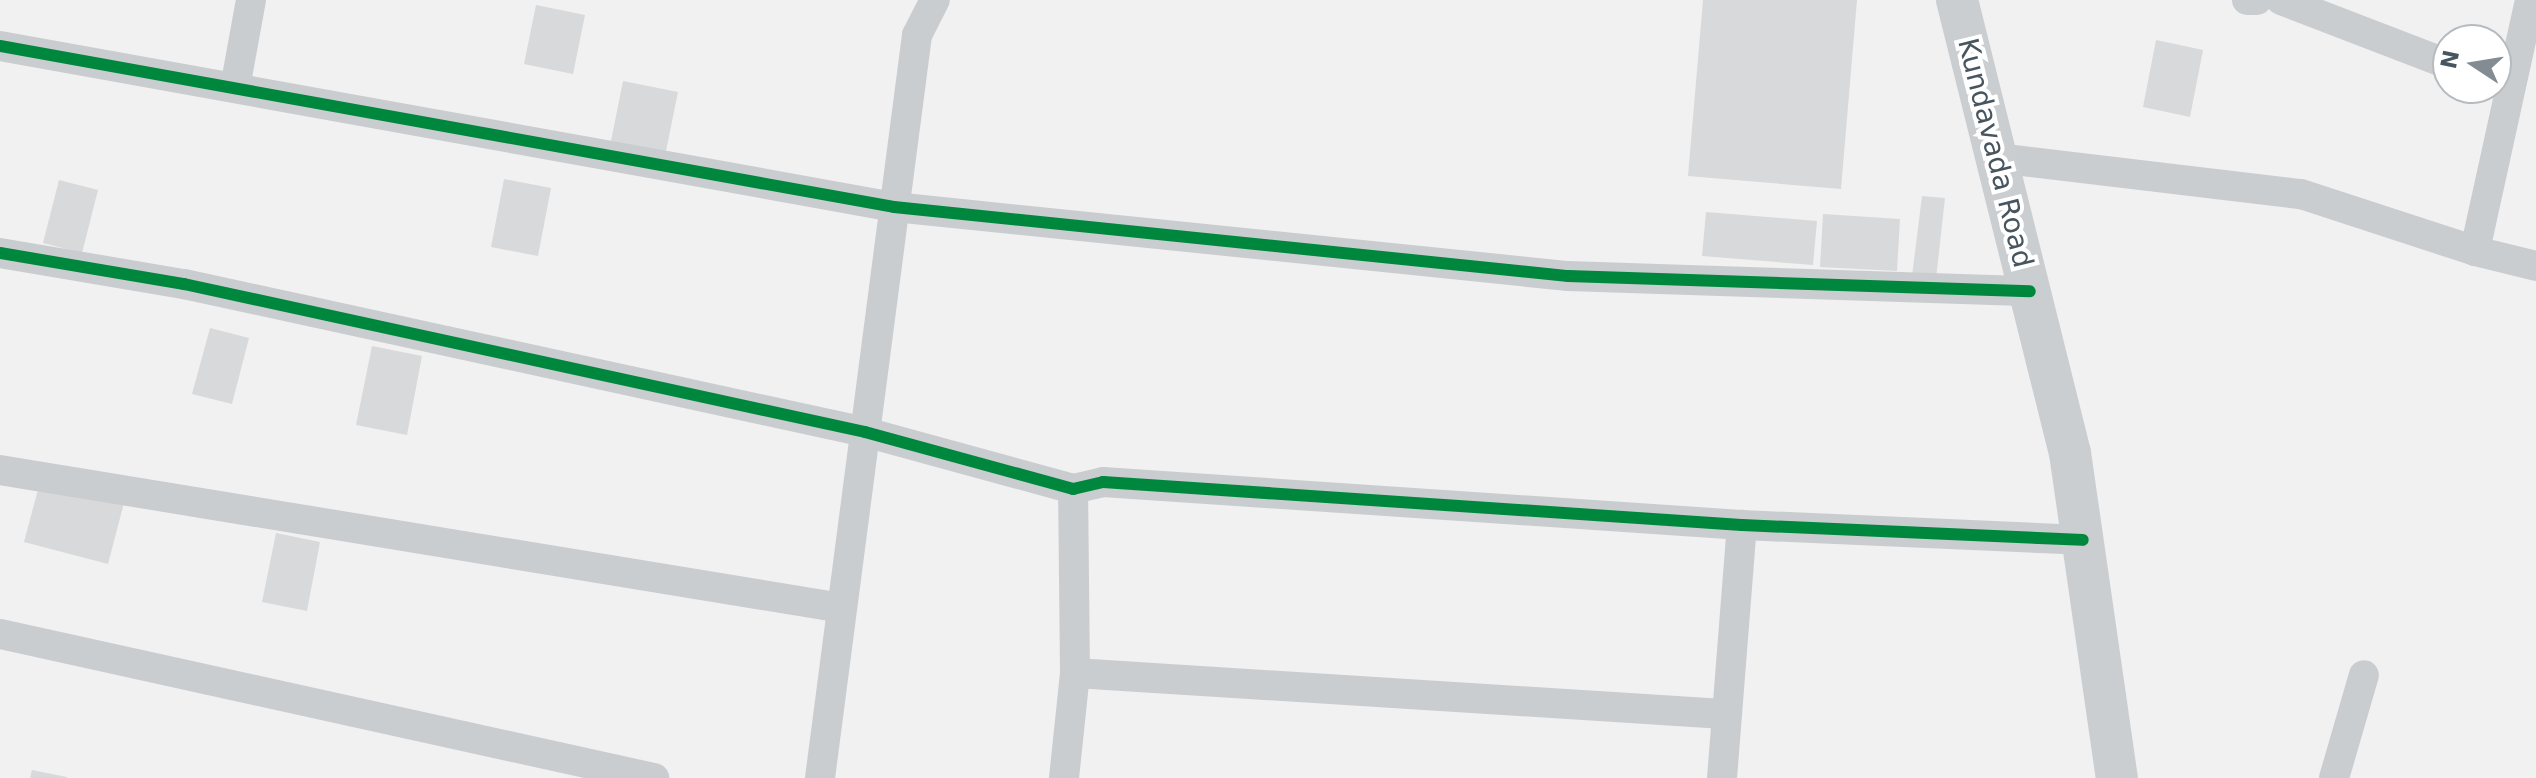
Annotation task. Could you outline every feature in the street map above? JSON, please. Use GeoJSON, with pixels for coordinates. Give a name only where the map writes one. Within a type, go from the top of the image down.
{"type":"FeatureCollection","features":[{"type":"Feature","properties":{"kind":"street"},"geometry":{"type":"LineString","coordinates":[[235,88],[251,0]]}},
{"type":"Feature","properties":{"kind":"street"},"geometry":{"type":"LineString","coordinates":[[820,778],[917,35],[935,0]]}},
{"type":"Feature","properties":{"kind":"street"},"geometry":{"type":"LineString","coordinates":[[2247,0],[2257,0]]}},
{"type":"Feature","properties":{"kind":"street"},"geometry":{"type":"LineString","coordinates":[[2281,0],[2432,58]]}},
{"type":"Feature","properties":{"kind":"street"},"geometry":{"type":"LineString","coordinates":[[2512,55],[2530,0]]}},
{"type":"Feature","properties":{"kind":"street","name":"Kundavada Road"},"geometry":{"type":"LineString","coordinates":[[1960,1],[2030,291],[2083,540],[2117,778]]}},
{"type":"Feature","properties":{"kind":"street"},"geometry":{"type":"LineString","coordinates":[[0,46],[894,207],[1568,276],[2030,291]]}},
{"type":"Feature","properties":{"kind":"street"},"geometry":{"type":"LineString","coordinates":[[2475,251],[2500,104]]}},
{"type":"Feature","properties":{"kind":"street"},"geometry":{"type":"LineString","coordinates":[[1997,158],[2301,194],[2475,251],[2536,266]]}},
{"type":"Feature","properties":{"kind":"street"},"geometry":{"type":"LineString","coordinates":[[0,253],[184,284],[865,432],[1073,489],[1103,482],[1742,525],[2083,540]]}},
{"type":"Feature","properties":{"kind":"street"},"geometry":{"type":"LineString","coordinates":[[0,470],[842,608]]}},
{"type":"Feature","properties":{"kind":"street"},"geometry":{"type":"LineString","coordinates":[[1064,778],[1075,673],[1073,489]]}},
{"type":"Feature","properties":{"kind":"street"},"geometry":{"type":"LineString","coordinates":[[1722,778],[1724,714],[1734,684],[1742,525]]}},
{"type":"Feature","properties":{"kind":"street"},"geometry":{"type":"LineString","coordinates":[[0,634],[654,778]]}},
{"type":"Feature","properties":{"kind":"street"},"geometry":{"type":"LineString","coordinates":[[1075,673],[1724,714]]}},
{"type":"Feature","properties":{"kind":"street"},"geometry":{"type":"LineString","coordinates":[[2334,778],[2364,675]]}},
{"type":"Feature","properties":{"kind":"building"},"geometry":{"type":"Polygon","coordinates":[[[1703,0],[1857,0],[1841,189],[1688,176],[1703,0]]]}},
{"type":"Feature","properties":{"kind":"building"},"geometry":{"type":"Polygon","coordinates":[[[536,5],[585,15],[573,74],[524,64],[536,5]]]}},
{"type":"Feature","properties":{"kind":"building"},"geometry":{"type":"Polygon","coordinates":[[[2156,40],[2203,50],[2190,117],[2143,107],[2156,40]]]}},
{"type":"Feature","properties":{"kind":"building"},"geometry":{"type":"Polygon","coordinates":[[[623,81],[678,92],[664,161],[609,151],[623,81]]]}},
{"type":"Feature","properties":{"kind":"building"},"geometry":{"type":"Polygon","coordinates":[[[504,179],[551,188],[538,256],[491,247],[504,179]]]}},
{"type":"Feature","properties":{"kind":"building"},"geometry":{"type":"Polygon","coordinates":[[[59,180],[98,190],[82,253],[43,243],[59,180]]]}},
{"type":"Feature","properties":{"kind":"building"},"geometry":{"type":"Polygon","coordinates":[[[1922,196],[1945,198],[1936,279],[1912,276],[1922,196]]]}},
{"type":"Feature","properties":{"kind":"building"},"geometry":{"type":"Polygon","coordinates":[[[1706,212],[1817,221],[1813,265],[1702,256],[1706,212]]]}},
{"type":"Feature","properties":{"kind":"building"},"geometry":{"type":"Polygon","coordinates":[[[1823,214],[1900,219],[1897,271],[1820,267],[1823,214]]]}},
{"type":"Feature","properties":{"kind":"building"},"geometry":{"type":"Polygon","coordinates":[[[210,328],[249,338],[232,404],[192,394],[210,328]]]}},
{"type":"Feature","properties":{"kind":"building"},"geometry":{"type":"Polygon","coordinates":[[[372,346],[422,356],[407,435],[356,425],[372,346]]]}},
{"type":"Feature","properties":{"kind":"building"},"geometry":{"type":"Polygon","coordinates":[[[40,482],[124,503],[108,564],[24,542],[40,482]]]}},
{"type":"Feature","properties":{"kind":"building"},"geometry":{"type":"Polygon","coordinates":[[[276,533],[320,542],[307,611],[262,602],[276,533]]]}},
{"type":"Feature","properties":{"kind":"building"},"geometry":{"type":"Polygon","coordinates":[[[32,770],[67,777],[67,778],[30,778],[32,770]]]}},
{"type":"Feature","properties":{"kind":"cycle path"},"geometry":{"type":"LineString","coordinates":[[0,46],[894,207],[1568,276],[2030,291]]}},
{"type":"Feature","properties":{"kind":"cycle path"},"geometry":{"type":"LineString","coordinates":[[0,253],[184,284],[865,432],[1073,489],[1103,482],[1742,525],[2083,540]]}}]}
